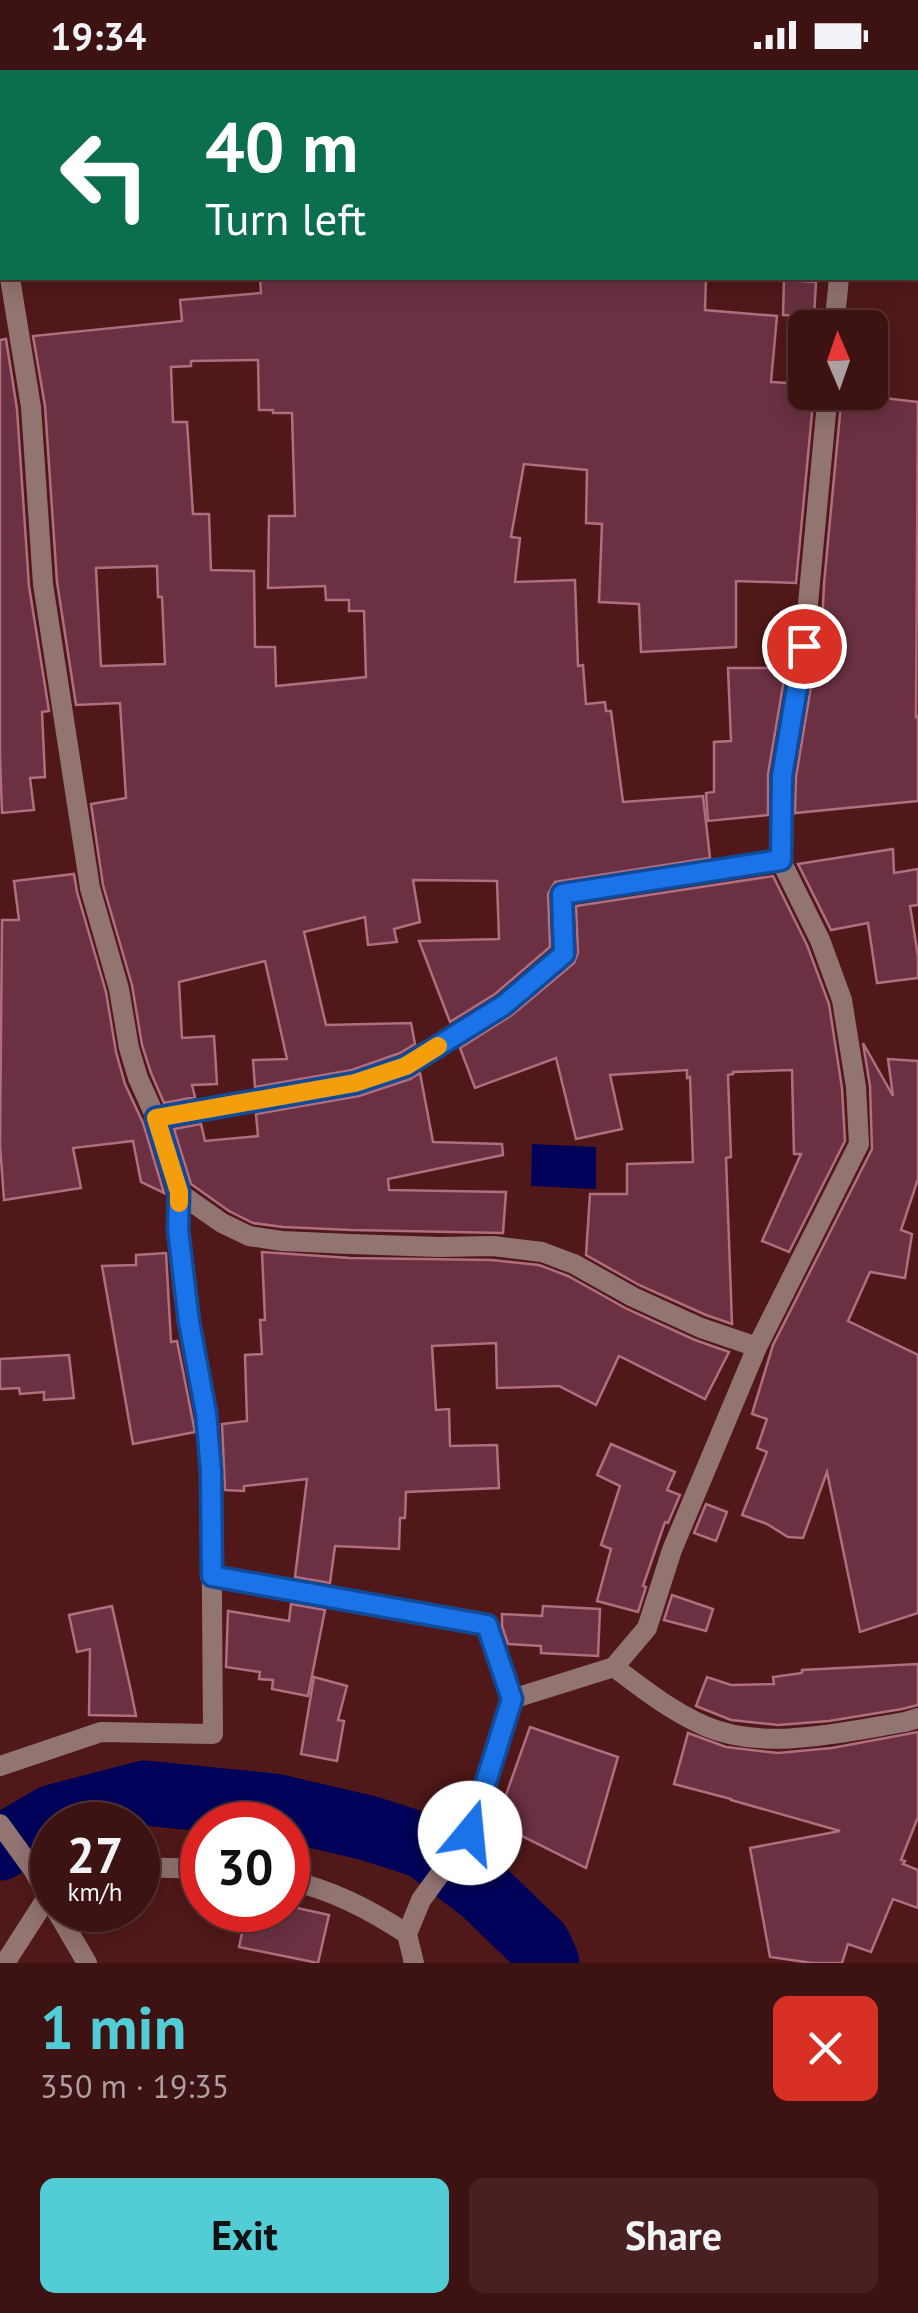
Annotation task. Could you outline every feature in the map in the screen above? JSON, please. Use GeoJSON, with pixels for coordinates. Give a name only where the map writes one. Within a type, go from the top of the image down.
{"type":"FeatureCollection","features":[{"type":"Feature","properties":{"kind":"street"},"geometry":{"type":"LineString","coordinates":[[0,1766],[100,1732],[213,1734],[211,1471],[178,1230],[179,1192],[156,1118],[133,1063],[120,989],[90,888],[43,584],[31,408],[10,280]]}},
{"type":"Feature","properties":{"kind":"street"},"geometry":{"type":"LineString","coordinates":[[836,310],[839,280]]}},
{"type":"Feature","properties":{"kind":"street"},"geometry":{"type":"LineString","coordinates":[[512,1699],[614,1667],[646,1628],[672,1550],[757,1346],[858,1144],[856,1087],[842,1000],[820,940],[781,860],[782,776],[804,646],[826,410]]}},
{"type":"Feature","properties":{"kind":"street"},"geometry":{"type":"LineString","coordinates":[[156,1118],[355,1083],[406,1066],[504,1005],[564,954],[562,894],[781,860]]}},
{"type":"Feature","properties":{"kind":"street"},"geometry":{"type":"LineString","coordinates":[[179,1192],[222,1223],[249,1236],[282,1241],[493,1246],[542,1252],[701,1328],[757,1346]]}},
{"type":"Feature","properties":{"kind":"street"},"geometry":{"type":"LineString","coordinates":[[212,1576],[487,1625],[512,1699],[470,1833],[421,1900],[407,1934],[414,1963]]}},
{"type":"Feature","properties":{"kind":"street"},"geometry":{"type":"LineString","coordinates":[[614,1667],[668,1708],[709,1728],[757,1739],[825,1735],[918,1718]]}},
{"type":"Feature","properties":{"kind":"street"},"geometry":{"type":"LineString","coordinates":[[0,1824],[30,1865]]}},
{"type":"Feature","properties":{"kind":"street"},"geometry":{"type":"LineString","coordinates":[[310,1885],[373,1911],[407,1934]]}},
{"type":"Feature","properties":{"kind":"street"},"geometry":{"type":"LineString","coordinates":[[4,1963],[30,1929]]}},
{"type":"Feature","properties":{"kind":"street"},"geometry":{"type":"LineString","coordinates":[[70,1932],[87,1963]]}},
{"type":"Feature","properties":{"kind":"shaded area"},"geometry":{"type":"Polygon","coordinates":[[[532,1144],[596,1147],[596,1189],[531,1186],[532,1144]]]}},
{"type":"Feature","properties":{"kind":"building"},"geometry":{"type":"Polygon","coordinates":[[[260,280],[706,280],[705,310],[777,316],[771,382],[788,383],[788,410],[812,410],[796,583],[736,581],[736,647],[641,652],[639,604],[599,602],[602,524],[586,523],[587,470],[524,464],[511,537],[520,538],[515,582],[575,580],[578,666],[583,665],[586,704],[605,702],[606,711],[611,711],[623,802],[703,796],[710,858],[555,882],[548,894],[550,947],[495,994],[450,1022],[419,941],[499,939],[497,881],[413,880],[420,922],[394,929],[397,942],[368,945],[365,917],[304,932],[326,1025],[411,1023],[415,1044],[352,1070],[255,1087],[253,1060],[287,1059],[265,961],[179,982],[182,1038],[214,1036],[217,1084],[192,1085],[195,1097],[164,1103],[142,1045],[132,985],[103,885],[91,804],[126,798],[120,703],[76,705],[57,582],[45,406],[33,336],[182,321],[180,300],[261,293],[260,280]],[[258,360],[191,361],[191,366],[171,367],[173,422],[187,422],[193,514],[209,514],[211,570],[254,571],[255,647],[275,647],[276,686],[366,677],[364,611],[349,611],[349,600],[326,600],[325,586],[268,588],[269,516],[295,516],[292,413],[259,410],[258,360]],[[157,566],[96,568],[101,666],[165,664],[162,597],[158,597],[157,566]]]}},
{"type":"Feature","properties":{"kind":"building"},"geometry":{"type":"Polygon","coordinates":[[[784,280],[816,282],[814,310],[788,310],[788,315],[783,315],[784,280]]]}},
{"type":"Feature","properties":{"kind":"building"},"geometry":{"type":"Polygon","coordinates":[[[6,339],[17,409],[29,586],[49,711],[42,712],[45,777],[30,778],[34,810],[2,813],[0,340],[6,339]]]}},
{"type":"Feature","properties":{"kind":"building"},"geometry":{"type":"Polygon","coordinates":[[[888,398],[918,402],[918,801],[795,813],[796,777],[814,668],[820,668],[840,410],[888,410],[888,398]]]}},
{"type":"Feature","properties":{"kind":"building"},"geometry":{"type":"Polygon","coordinates":[[[728,668],[786,668],[768,774],[768,815],[708,821],[706,793],[714,792],[714,742],[731,741],[728,668]]]}},
{"type":"Feature","properties":{"kind":"building"},"geometry":{"type":"Polygon","coordinates":[[[893,849],[894,873],[918,869],[918,905],[910,906],[918,978],[877,983],[868,923],[831,930],[798,864],[893,849]]]}},
{"type":"Feature","properties":{"kind":"building"},"geometry":{"type":"Polygon","coordinates":[[[74,874],[106,992],[125,1084],[143,1123],[164,1193],[141,1182],[133,1141],[73,1148],[81,1188],[4,1200],[0,1145],[2,920],[19,920],[14,881],[74,874]]]}},
{"type":"Feature","properties":{"kind":"building"},"geometry":{"type":"Polygon","coordinates":[[[773,876],[807,945],[829,1004],[842,1088],[845,1141],[789,1252],[762,1241],[801,1154],[794,1154],[792,1070],[728,1075],[731,1157],[726,1158],[732,1324],[639,1285],[586,1255],[590,1194],[627,1194],[627,1164],[693,1162],[687,1070],[610,1075],[622,1129],[576,1139],[556,1058],[475,1088],[460,1048],[512,1015],[574,963],[578,953],[576,906],[773,876]]]}},
{"type":"Feature","properties":{"kind":"building"},"geometry":{"type":"Polygon","coordinates":[[[863,1043],[893,1096],[888,1059],[918,1061],[918,1179],[901,1230],[912,1234],[905,1278],[870,1272],[848,1321],[918,1355],[918,1613],[860,1632],[827,1472],[803,1538],[788,1537],[742,1515],[767,1452],[757,1448],[767,1419],[752,1414],[773,1345],[872,1149],[870,1086],[863,1043]]]}},
{"type":"Feature","properties":{"kind":"building"},"geometry":{"type":"Polygon","coordinates":[[[420,1073],[433,1142],[502,1144],[503,1155],[388,1179],[389,1190],[506,1192],[503,1233],[351,1230],[253,1223],[191,1184],[174,1129],[201,1124],[205,1141],[258,1136],[256,1114],[359,1096],[420,1073]]]}},
{"type":"Feature","properties":{"kind":"building"},"geometry":{"type":"Polygon","coordinates":[[[262,1252],[539,1265],[568,1276],[627,1309],[729,1352],[705,1399],[619,1356],[596,1405],[559,1386],[497,1388],[496,1343],[432,1346],[436,1410],[449,1409],[450,1446],[497,1445],[499,1488],[406,1492],[399,1549],[335,1546],[330,1583],[295,1577],[307,1479],[244,1486],[244,1491],[225,1490],[222,1424],[247,1421],[245,1355],[262,1354],[262,1252]]]}},
{"type":"Feature","properties":{"kind":"building"},"geometry":{"type":"Polygon","coordinates":[[[166,1253],[171,1342],[177,1341],[195,1432],[133,1444],[102,1266],[136,1265],[136,1255],[166,1253]]]}},
{"type":"Feature","properties":{"kind":"building"},"geometry":{"type":"Polygon","coordinates":[[[69,1355],[74,1398],[44,1400],[44,1392],[20,1394],[19,1388],[0,1389],[0,1359],[69,1355]]]}},
{"type":"Feature","properties":{"kind":"building"},"geometry":{"type":"Polygon","coordinates":[[[611,1444],[675,1472],[667,1490],[680,1495],[668,1523],[665,1522],[638,1612],[597,1601],[611,1549],[601,1545],[620,1486],[597,1475],[611,1444]]]}},
{"type":"Feature","properties":{"kind":"building"},"geometry":{"type":"Polygon","coordinates":[[[706,1504],[727,1512],[716,1541],[694,1533],[706,1504]]]}},
{"type":"Feature","properties":{"kind":"building"},"geometry":{"type":"Polygon","coordinates":[[[672,1595],[713,1609],[706,1631],[664,1620],[672,1595]]]}},
{"type":"Feature","properties":{"kind":"building"},"geometry":{"type":"Polygon","coordinates":[[[291,1604],[325,1610],[308,1696],[272,1689],[273,1680],[259,1679],[260,1672],[226,1667],[228,1611],[289,1621],[291,1604]]]}},
{"type":"Feature","properties":{"kind":"building"},"geometry":{"type":"Polygon","coordinates":[[[112,1606],[136,1716],[89,1715],[90,1649],[77,1652],[69,1615],[112,1606]]]}},
{"type":"Feature","properties":{"kind":"building"},"geometry":{"type":"Polygon","coordinates":[[[543,1606],[600,1609],[598,1656],[541,1653],[541,1646],[508,1644],[502,1614],[542,1616],[543,1606]]]}},
{"type":"Feature","properties":{"kind":"building"},"geometry":{"type":"Polygon","coordinates":[[[918,1664],[918,1705],[902,1709],[778,1725],[731,1720],[696,1706],[707,1677],[731,1685],[774,1684],[773,1677],[802,1670],[918,1664]]]}},
{"type":"Feature","properties":{"kind":"building"},"geometry":{"type":"Polygon","coordinates":[[[314,1677],[347,1686],[338,1720],[344,1721],[337,1761],[301,1754],[314,1677]]]}},
{"type":"Feature","properties":{"kind":"building"},"geometry":{"type":"Polygon","coordinates":[[[530,1727],[618,1757],[586,1868],[496,1823],[530,1727]]]}},
{"type":"Feature","properties":{"kind":"building"},"geometry":{"type":"Polygon","coordinates":[[[918,1732],[918,1817],[901,1860],[918,1870],[918,1908],[893,1899],[871,1952],[848,1944],[842,1963],[770,1957],[750,1848],[840,1831],[674,1784],[688,1733],[726,1747],[778,1753],[832,1748],[918,1732]]]}},
{"type":"Feature","properties":{"kind":"building"},"geometry":{"type":"Polygon","coordinates":[[[310,1911],[329,1915],[318,1963],[239,1947],[242,1932],[310,1932],[310,1911]]]}},
{"type":"Feature","properties":{"kind":"waterway"},"geometry":{"type":"LineString","coordinates":[[0,1848],[53,1817],[145,1793],[274,1806],[424,1846],[484,1892],[539,1945],[547,1963]]}},
{"type":"Feature","properties":{"kind":"slow traffic"},"geometry":{"type":"LineString","coordinates":[[179,1203],[156,1118],[355,1083],[406,1066],[438,1046]]}},
{"type":"Feature","properties":{"kind":"route"},"geometry":{"type":"LineString","coordinates":[[470,1833],[512,1699],[487,1625],[212,1576],[211,1471],[178,1230],[179,1192],[156,1118],[355,1083],[406,1066],[504,1005],[564,954],[562,894],[781,860],[782,776],[804,646]]}}]}
